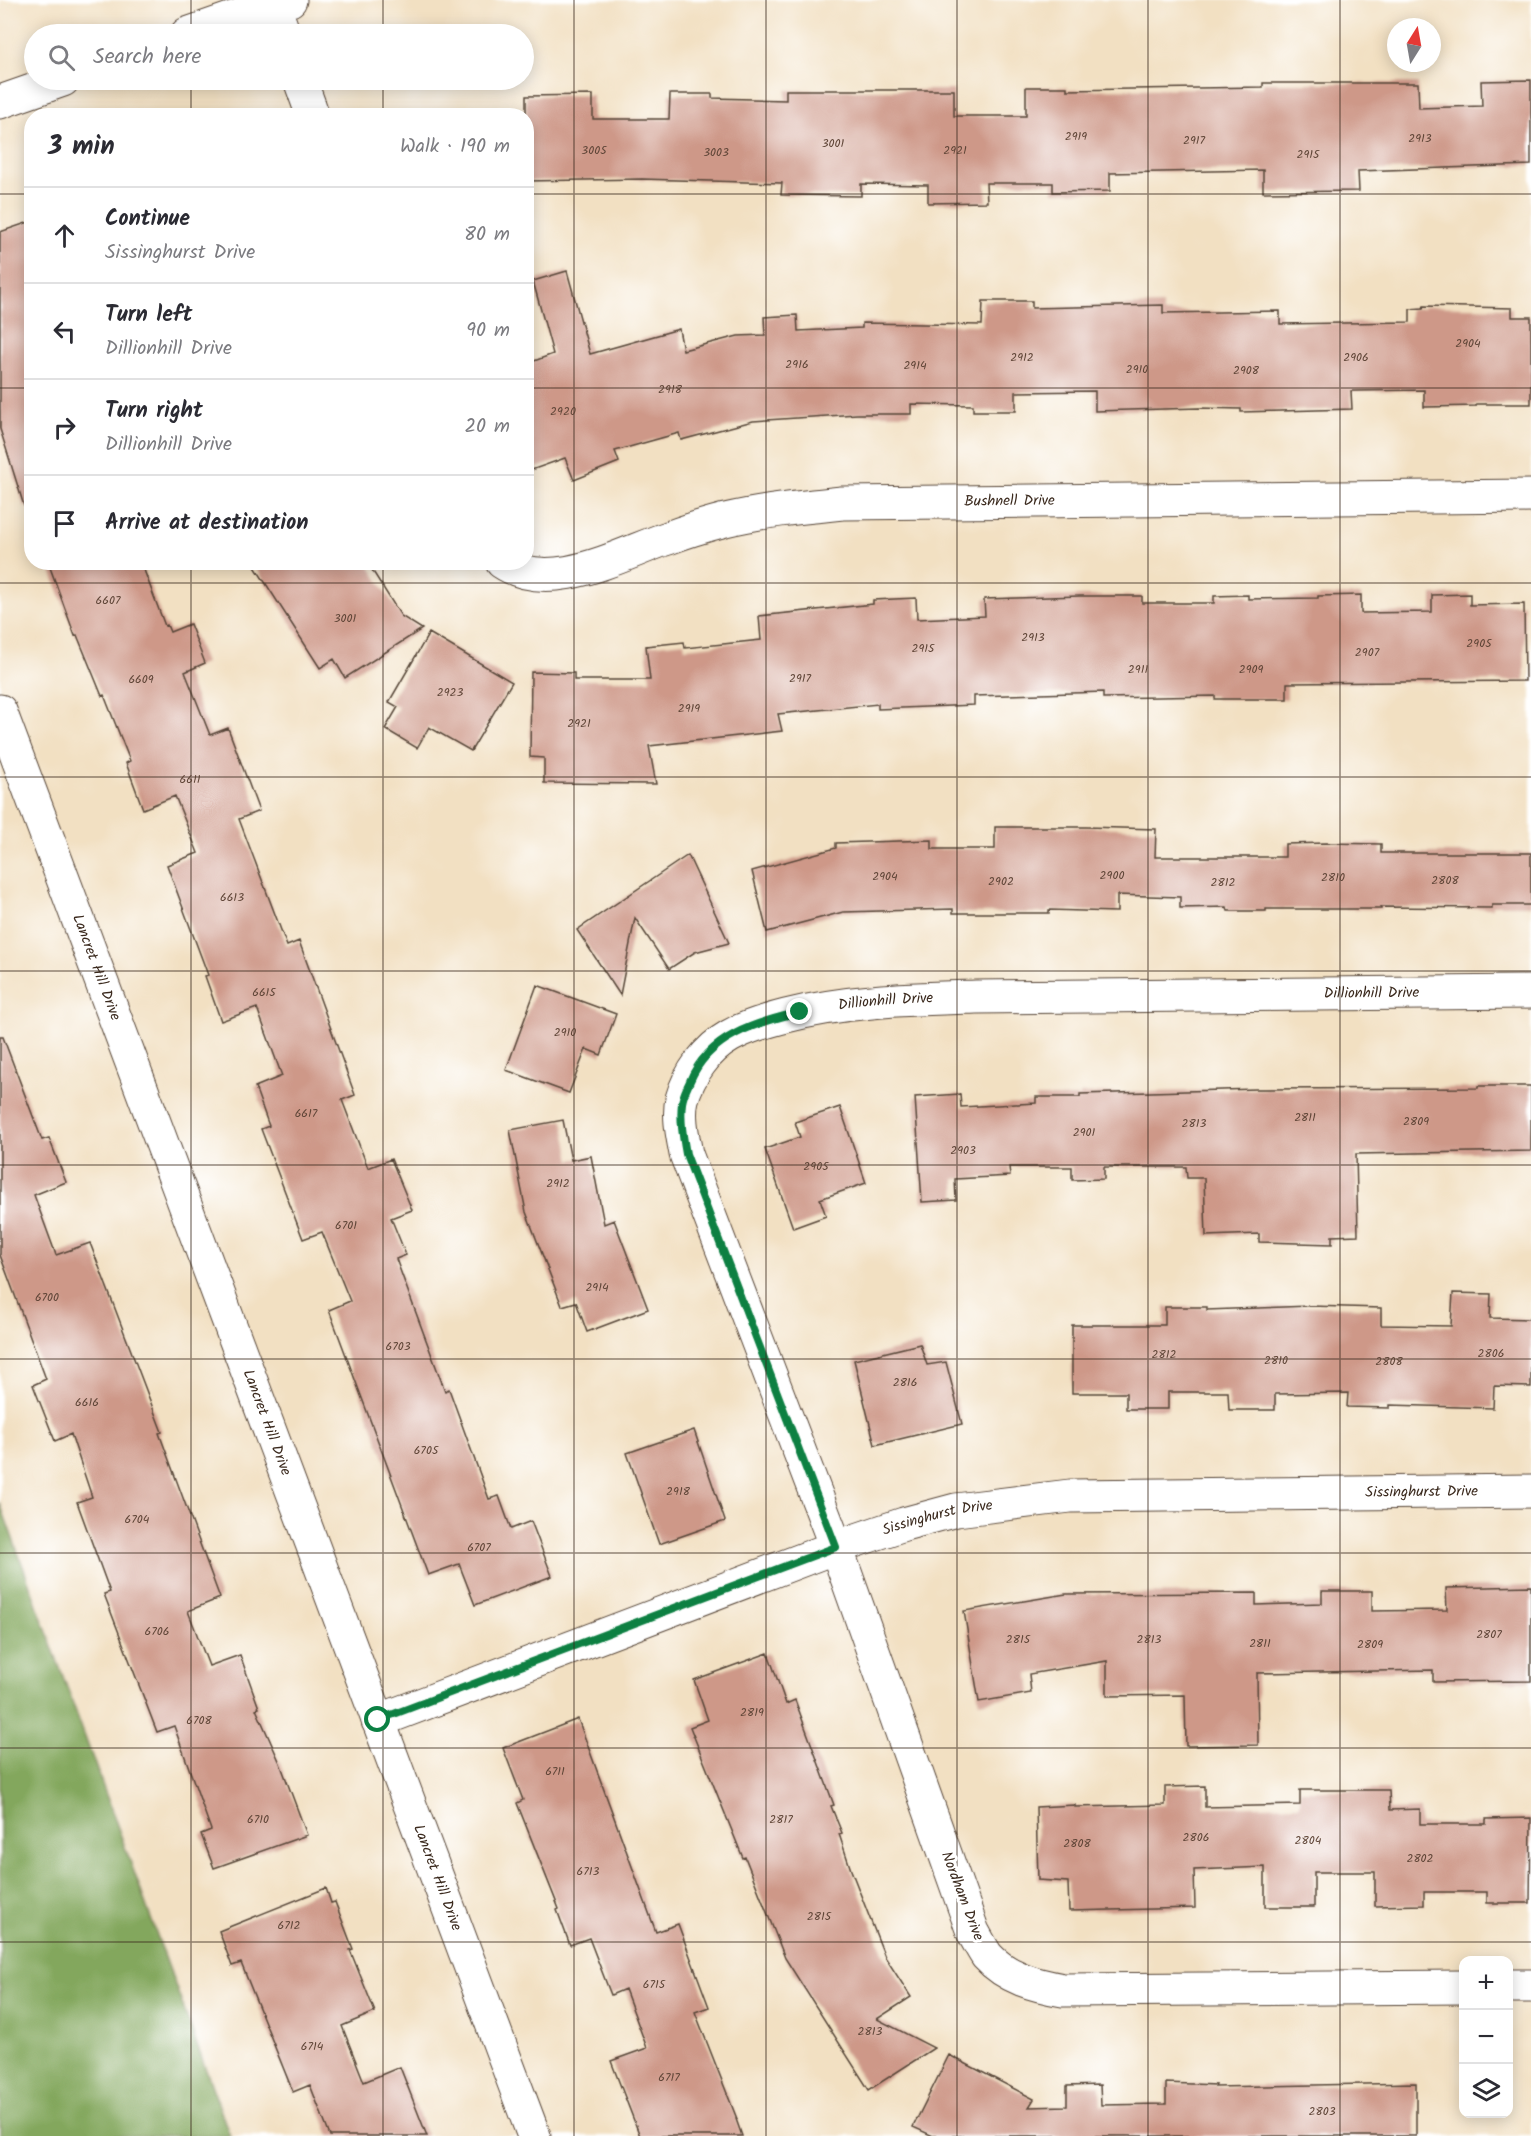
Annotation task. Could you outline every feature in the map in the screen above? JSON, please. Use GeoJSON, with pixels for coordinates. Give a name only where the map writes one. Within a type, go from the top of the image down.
{"type":"FeatureCollection","features":[{"type":"Feature","properties":{"kind":"street"},"geometry":{"type":"LineString","coordinates":[[217,24],[282,2],[283,24]]}},
{"type":"Feature","properties":{"kind":"street"},"geometry":{"type":"LineString","coordinates":[[0,102],[34,90]]}},
{"type":"Feature","properties":{"kind":"street"},"geometry":{"type":"LineString","coordinates":[[304,90],[310,108]]}},
{"type":"Feature","properties":{"kind":"street","name":"Bushnell Drive"},"geometry":{"type":"LineString","coordinates":[[522,570],[535,575],[564,573],[591,567],[669,537],[725,520],[786,509],[842,503],[1531,496]]}},
{"type":"Feature","properties":{"kind":"street","name":"Lancret Hill Drive"},"geometry":{"type":"LineString","coordinates":[[0,711],[534,2136]]}},
{"type":"Feature","properties":{"kind":"street","name":"Dillionhill Drive"},"geometry":{"type":"LineString","coordinates":[[836,1547],[686,1154],[681,1126],[682,1100],[693,1073],[709,1052],[730,1036],[758,1023],[832,1006],[896,999],[1531,992]]}},
{"type":"Feature","properties":{"kind":"street","name":"Sissinghurst Drive"},"geometry":{"type":"LineString","coordinates":[[378,1720],[836,1547],[904,1524],[956,1510],[1070,1496],[1531,1491]]}},
{"type":"Feature","properties":{"kind":"street","name":"Nordham Drive"},"geometry":{"type":"LineString","coordinates":[[836,1547],[973,1932],[987,1956],[1007,1972],[1034,1985],[1063,1990],[1459,1987]]}},
{"type":"Feature","properties":{"kind":"street"},"geometry":{"type":"LineString","coordinates":[[1513,1986],[1531,1986]]}},
{"type":"Feature","properties":{"kind":"green space"},"geometry":{"type":"Polygon","coordinates":[[[0,1503],[230,2136],[0,2136],[0,1503]]]}},
{"type":"Feature","properties":{"kind":"building"},"geometry":{"type":"Polygon","coordinates":[[[1531,80],[1531,165],[1358,171],[1359,191],[1263,192],[1263,170],[1110,173],[1110,191],[1053,192],[1053,183],[986,183],[987,202],[928,203],[928,185],[861,184],[861,196],[781,195],[782,183],[642,179],[534,181],[534,108],[526,108],[526,96],[593,95],[593,119],[669,119],[670,94],[712,94],[712,98],[786,100],[786,90],[954,90],[954,116],[1026,116],[1026,87],[1067,87],[1067,90],[1263,87],[1263,83],[1418,83],[1419,108],[1482,106],[1481,81],[1531,80]]]}},
{"type":"Feature","properties":{"kind":"building"},"geometry":{"type":"Polygon","coordinates":[[[24,224],[24,506],[0,429],[0,232],[24,224]]]}},
{"type":"Feature","properties":{"kind":"building"},"geometry":{"type":"Polygon","coordinates":[[[567,271],[590,354],[679,329],[683,350],[738,336],[765,335],[764,317],[797,315],[798,331],[862,328],[862,323],[982,325],[983,301],[1032,301],[1032,308],[1163,305],[1163,313],[1280,311],[1280,324],[1410,322],[1410,309],[1424,306],[1512,308],[1512,317],[1531,317],[1531,404],[1424,407],[1424,390],[1351,391],[1352,409],[1241,412],[1241,409],[1199,408],[1095,411],[1095,391],[1016,392],[1016,411],[973,411],[973,405],[911,404],[911,414],[857,414],[753,421],[681,440],[679,433],[615,451],[619,462],[574,480],[565,458],[534,469],[534,361],[553,354],[534,281],[567,271]]]}},
{"type":"Feature","properties":{"kind":"building"},"geometry":{"type":"Polygon","coordinates":[[[51,570],[144,570],[165,626],[167,625],[170,632],[190,624],[205,663],[185,672],[210,735],[228,728],[259,811],[239,819],[287,946],[299,941],[355,1095],[342,1100],[368,1168],[391,1159],[412,1210],[391,1218],[406,1255],[396,1259],[445,1391],[449,1389],[489,1499],[499,1496],[511,1529],[531,1521],[552,1576],[475,1605],[459,1564],[428,1575],[329,1310],[350,1301],[322,1232],[303,1239],[261,1129],[269,1126],[255,1087],[282,1076],[257,1008],[221,1021],[205,976],[208,975],[167,865],[198,853],[175,796],[143,809],[126,763],[130,761],[104,695],[102,696],[77,635],[75,636],[51,570]]]}},
{"type":"Feature","properties":{"kind":"building"},"geometry":{"type":"Polygon","coordinates":[[[257,570],[372,570],[401,616],[422,629],[345,678],[334,659],[320,668],[257,570]]]}},
{"type":"Feature","properties":{"kind":"building"},"geometry":{"type":"Polygon","coordinates":[[[1470,594],[1470,605],[1524,604],[1525,681],[1287,683],[1287,699],[1215,699],[1215,696],[1103,698],[1103,692],[974,696],[974,705],[878,709],[878,704],[778,714],[782,731],[649,746],[656,784],[544,783],[544,758],[530,757],[531,672],[574,673],[574,680],[650,680],[646,646],[684,642],[685,648],[761,640],[759,616],[873,604],[873,600],[916,598],[917,619],[985,616],[984,599],[1142,596],[1142,603],[1214,603],[1214,596],[1248,595],[1248,599],[1361,595],[1361,613],[1432,612],[1432,595],[1470,594]]]}},
{"type":"Feature","properties":{"kind":"building"},"geometry":{"type":"Polygon","coordinates":[[[429,633],[512,682],[471,751],[429,727],[417,748],[385,729],[398,707],[389,702],[429,633]]]}},
{"type":"Feature","properties":{"kind":"building"},"geometry":{"type":"Polygon","coordinates":[[[995,827],[1156,829],[1155,857],[1285,857],[1285,844],[1326,843],[1381,844],[1381,853],[1531,853],[1531,905],[1492,905],[1492,908],[1381,907],[1381,909],[1228,911],[1227,907],[1180,908],[1180,897],[1117,895],[1117,912],[1049,910],[1049,913],[953,913],[953,909],[843,912],[767,932],[752,871],[836,848],[836,843],[932,840],[932,849],[995,849],[995,827]]]}},
{"type":"Feature","properties":{"kind":"building"},"geometry":{"type":"Polygon","coordinates":[[[688,855],[729,943],[695,952],[669,969],[635,918],[620,995],[577,930],[688,855]]]}},
{"type":"Feature","properties":{"kind":"building"},"geometry":{"type":"Polygon","coordinates":[[[537,985],[616,1014],[601,1055],[586,1049],[569,1093],[506,1070],[537,985]]]}},
{"type":"Feature","properties":{"kind":"building"},"geometry":{"type":"Polygon","coordinates":[[[0,1037],[3,1037],[42,1140],[49,1138],[66,1182],[34,1195],[56,1255],[90,1243],[162,1432],[159,1433],[220,1598],[188,1611],[209,1666],[240,1655],[259,1708],[256,1709],[280,1763],[307,1835],[214,1868],[201,1834],[211,1830],[174,1726],[157,1732],[104,1594],[110,1592],[77,1502],[92,1497],[71,1434],[55,1441],[33,1385],[46,1379],[0,1255],[0,1037]]]}},
{"type":"Feature","properties":{"kind":"building"},"geometry":{"type":"Polygon","coordinates":[[[1478,1086],[1531,1086],[1531,1151],[1356,1154],[1358,1235],[1332,1236],[1332,1244],[1259,1242],[1259,1234],[1206,1236],[1204,1178],[1187,1178],[1186,1167],[1104,1167],[1104,1179],[1072,1180],[1072,1167],[1009,1167],[1010,1176],[955,1179],[956,1200],[922,1202],[915,1097],[960,1094],[961,1107],[1036,1103],[1036,1097],[1080,1097],[1080,1094],[1257,1089],[1478,1088],[1478,1086]]]}},
{"type":"Feature","properties":{"kind":"building"},"geometry":{"type":"Polygon","coordinates":[[[840,1107],[866,1183],[820,1199],[826,1216],[793,1228],[765,1149],[800,1137],[795,1122],[840,1107]]]}},
{"type":"Feature","properties":{"kind":"building"},"geometry":{"type":"Polygon","coordinates":[[[563,1120],[571,1160],[591,1156],[604,1224],[614,1220],[648,1309],[587,1332],[576,1302],[562,1306],[526,1212],[510,1130],[563,1120]]]}},
{"type":"Feature","properties":{"kind":"building"},"geometry":{"type":"Polygon","coordinates":[[[1453,1293],[1491,1294],[1490,1318],[1531,1319],[1531,1387],[1494,1386],[1493,1408],[1390,1405],[1390,1408],[1347,1407],[1348,1393],[1275,1394],[1275,1410],[1229,1410],[1228,1392],[1168,1392],[1168,1409],[1126,1409],[1126,1393],[1072,1393],[1072,1325],[1165,1325],[1165,1307],[1207,1307],[1207,1310],[1310,1306],[1381,1308],[1381,1325],[1451,1326],[1453,1293]]]}},
{"type":"Feature","properties":{"kind":"building"},"geometry":{"type":"Polygon","coordinates":[[[920,1344],[927,1365],[946,1362],[962,1424],[875,1445],[854,1360],[920,1344]]]}},
{"type":"Feature","properties":{"kind":"building"},"geometry":{"type":"Polygon","coordinates":[[[694,1430],[725,1521],[659,1544],[627,1453],[694,1430]]]}},
{"type":"Feature","properties":{"kind":"building"},"geometry":{"type":"Polygon","coordinates":[[[1531,1586],[1531,1681],[1433,1682],[1433,1670],[1257,1673],[1258,1745],[1186,1746],[1185,1695],[1107,1696],[1107,1661],[1029,1674],[1031,1693],[979,1702],[964,1611],[1066,1594],[1256,1593],[1256,1605],[1322,1603],[1322,1591],[1372,1591],[1372,1611],[1447,1610],[1446,1588],[1531,1586]]]}},
{"type":"Feature","properties":{"kind":"building"},"geometry":{"type":"Polygon","coordinates":[[[768,1653],[786,1704],[795,1700],[834,1805],[831,1806],[842,1833],[839,1834],[851,1870],[885,1957],[911,1997],[877,2019],[934,2048],[869,2090],[785,1958],[690,1727],[708,1720],[694,1680],[768,1653]]]}},
{"type":"Feature","properties":{"kind":"building"},"geometry":{"type":"Polygon","coordinates":[[[578,1719],[656,1932],[678,1924],[709,2007],[695,2012],[742,2136],[640,2136],[611,2061],[647,2048],[625,1989],[611,1995],[589,1938],[570,1945],[557,1910],[559,1909],[517,1803],[523,1800],[503,1748],[578,1719]]]}},
{"type":"Feature","properties":{"kind":"building"},"geometry":{"type":"Polygon","coordinates":[[[1205,1786],[1205,1807],[1300,1805],[1300,1790],[1389,1790],[1390,1810],[1420,1809],[1420,1824],[1486,1824],[1486,1819],[1531,1818],[1530,1903],[1487,1903],[1487,1892],[1424,1892],[1424,1905],[1375,1906],[1375,1872],[1314,1872],[1314,1907],[1265,1907],[1265,1867],[1194,1870],[1195,1908],[1069,1911],[1068,1882],[1038,1880],[1036,1807],[1165,1805],[1165,1787],[1205,1786]]]}},
{"type":"Feature","properties":{"kind":"building"},"geometry":{"type":"Polygon","coordinates":[[[326,1888],[331,1903],[335,1902],[353,1949],[350,1950],[375,2012],[342,2026],[364,2082],[400,2067],[427,2136],[330,2136],[310,2085],[293,2092],[241,1963],[232,1966],[219,1931],[326,1888]]]}},
{"type":"Feature","properties":{"kind":"building"},"geometry":{"type":"Polygon","coordinates":[[[949,2055],[1034,2099],[1029,2107],[1067,2106],[1067,2086],[1100,2085],[1101,2105],[1166,2104],[1166,2083],[1216,2085],[1215,2087],[1416,2083],[1416,2136],[933,2136],[913,2127],[949,2055]]]}},
{"type":"Feature","properties":{"kind":"route"},"geometry":{"type":"LineString","coordinates":[[378,1720],[836,1547],[686,1154],[681,1126],[682,1100],[693,1073],[709,1052],[730,1036],[758,1023],[800,1012]]}}]}
